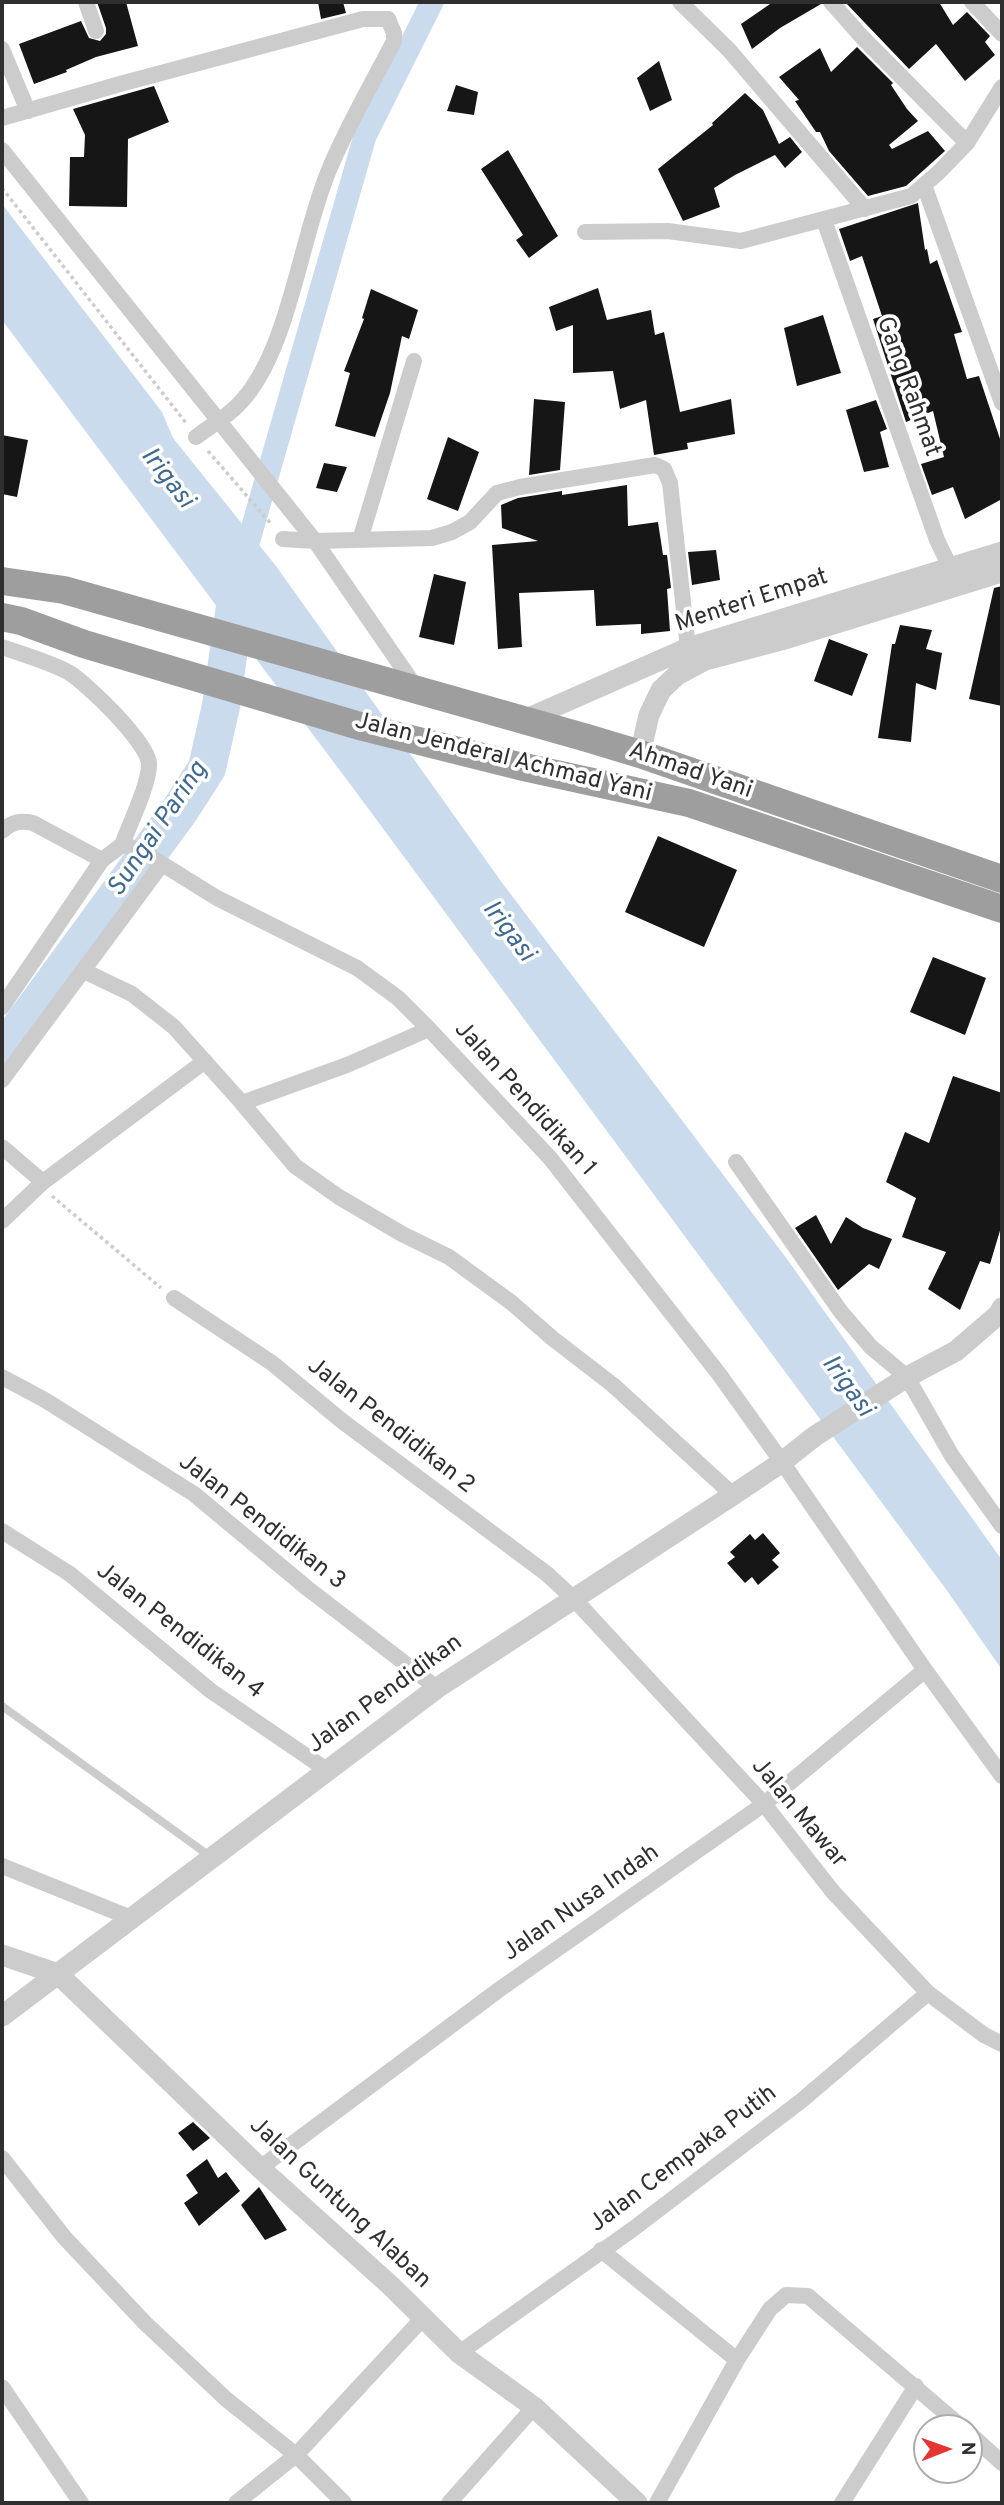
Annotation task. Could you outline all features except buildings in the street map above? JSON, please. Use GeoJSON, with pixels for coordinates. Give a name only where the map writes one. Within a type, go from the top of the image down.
{"type":"FeatureCollection","features":[{"type":"Feature","properties":{"kind":"highway","name":"Ahmad Yani"},"geometry":{"type":"LineString","coordinates":[[2,581],[64,590],[640,754],[853,828],[903,860],[1002,879]]}},
{"type":"Feature","properties":{"kind":"highway","name":"Jalan Jenderal Achmad Yani"},"geometry":{"type":"LineString","coordinates":[[2,617],[363,727],[519,766],[689,803],[840,853],[903,860],[1002,909]]}},
{"type":"Feature","properties":{"kind":"highway"},"geometry":{"type":"LineString","coordinates":[[840,853],[853,828]]}},
{"type":"Feature","properties":{"kind":"street"},"geometry":{"type":"LineString","coordinates":[[86,2],[96,31]]}},
{"type":"Feature","properties":{"kind":"street"},"geometry":{"type":"LineString","coordinates":[[680,2],[729,50],[864,209]]}},
{"type":"Feature","properties":{"kind":"street"},"geometry":{"type":"LineString","coordinates":[[831,2],[967,143]]}},
{"type":"Feature","properties":{"kind":"street"},"geometry":{"type":"LineString","coordinates":[[972,2],[1002,34]]}},
{"type":"Feature","properties":{"kind":"street"},"geometry":{"type":"LineString","coordinates":[[2,118],[363,19],[388,19],[392,25],[394,41],[328,171],[315,207],[284,319],[268,360],[256,383],[239,405],[197,437]]}},
{"type":"Feature","properties":{"kind":"street"},"geometry":{"type":"LineString","coordinates":[[2,49],[27,111]]}},
{"type":"Feature","properties":{"kind":"street"},"geometry":{"type":"LineString","coordinates":[[585,232],[668,231],[741,242],[911,196],[967,143],[1002,87]]}},
{"type":"Feature","properties":{"kind":"street"},"geometry":{"type":"LineString","coordinates":[[2,150],[315,541],[416,689]]}},
{"type":"Feature","properties":{"kind":"street"},"geometry":{"type":"LineString","coordinates":[[925,185],[1002,403]]}},
{"type":"Feature","properties":{"kind":"street","name":"Gang Rahmat"},"geometry":{"type":"LineString","coordinates":[[824,220],[937,540],[953,577]]}},
{"type":"Feature","properties":{"kind":"street"},"geometry":{"type":"LineString","coordinates":[[360,540],[414,361]]}},
{"type":"Feature","properties":{"kind":"street"},"geometry":{"type":"LineString","coordinates":[[283,539],[315,541],[432,538],[452,533],[470,522],[497,493],[655,465],[664,469],[670,483],[688,648]]}},
{"type":"Feature","properties":{"kind":"street","name":"Menteri Empat"},"geometry":{"type":"LineString","coordinates":[[640,754],[649,715],[662,690],[677,676],[705,660],[783,629],[953,577],[1002,552]]}},
{"type":"Feature","properties":{"kind":"street","name":"Menteri Empat"},"geometry":{"type":"LineString","coordinates":[[953,577],[1002,572]]}},
{"type":"Feature","properties":{"kind":"street","name":"Menteri Empat"},"geometry":{"type":"LineString","coordinates":[[524,720],[688,648],[783,629]]}},
{"type":"Feature","properties":{"kind":"street"},"geometry":{"type":"LineString","coordinates":[[2,647],[70,673],[135,735],[149,760],[130,847],[102,860],[2,1007]]}},
{"type":"Feature","properties":{"kind":"street"},"geometry":{"type":"LineString","coordinates":[[2,831],[10,824],[23,821],[33,823],[102,860]]}},
{"type":"Feature","properties":{"kind":"street","name":"Jalan Pendidikan 1"},"geometry":{"type":"LineString","coordinates":[[130,847],[236,908],[356,968],[398,998],[429,1029],[550,1158],[719,1374],[1002,1776]]}},
{"type":"Feature","properties":{"kind":"street"},"geometry":{"type":"LineString","coordinates":[[2,1080],[84,971],[158,861]]}},
{"type":"Feature","properties":{"kind":"street"},"geometry":{"type":"LineString","coordinates":[[84,971],[132,995],[174,1027],[243,1103],[295,1166],[339,1197],[402,1234],[449,1257],[512,1303],[612,1385],[733,1495]]}},
{"type":"Feature","properties":{"kind":"street"},"geometry":{"type":"LineString","coordinates":[[243,1103],[347,1065],[429,1029]]}},
{"type":"Feature","properties":{"kind":"street"},"geometry":{"type":"LineString","coordinates":[[2,1221],[41,1184],[205,1061]]}},
{"type":"Feature","properties":{"kind":"street"},"geometry":{"type":"LineString","coordinates":[[2,1147],[41,1184]]}},
{"type":"Feature","properties":{"kind":"street"},"geometry":{"type":"LineString","coordinates":[[736,1161],[841,1312],[898,1382],[1002,1526]]}},
{"type":"Feature","properties":{"kind":"street","name":"Jalan Pendidikan 2"},"geometry":{"type":"LineString","coordinates":[[174,1298],[272,1363],[342,1420],[547,1574],[573,1598]]}},
{"type":"Feature","properties":{"kind":"street","name":"Jalan Pendidikan"},"geometry":{"type":"LineString","coordinates":[[2,2016],[437,1688],[733,1495],[815,1436],[898,1382],[956,1351],[999,1314],[1002,1308]]}},
{"type":"Feature","properties":{"kind":"street","name":"Jalan Pendidikan 3"},"geometry":{"type":"LineString","coordinates":[[7,1380],[46,1400],[194,1494],[307,1588],[437,1688]]}},
{"type":"Feature","properties":{"kind":"street","name":"Jalan Pendidikan 4"},"geometry":{"type":"LineString","coordinates":[[2,1531],[70,1574],[211,1691],[327,1770]]}},
{"type":"Feature","properties":{"kind":"street","name":"Jalan Mawar"},"geometry":{"type":"LineString","coordinates":[[573,1598],[764,1804],[833,1892],[928,1993],[984,2035],[1002,2044]]}},
{"type":"Feature","properties":{"kind":"street","name":"Jalan Nusa Indah"},"geometry":{"type":"LineString","coordinates":[[260,2168],[500,1989],[764,1804],[925,1670]]}},
{"type":"Feature","properties":{"kind":"street"},"geometry":{"type":"LineString","coordinates":[[2,1866],[131,1918]]}},
{"type":"Feature","properties":{"kind":"street","name":"Jalan Guntung Alaban"},"geometry":{"type":"LineString","coordinates":[[2,1955],[58,1974],[260,2168],[459,2353],[534,2407],[636,2503]]}},
{"type":"Feature","properties":{"kind":"street","name":"Jalan Cempaka Putih"},"geometry":{"type":"LineString","coordinates":[[459,2353],[801,2101],[928,1993]]}},
{"type":"Feature","properties":{"kind":"street"},"geometry":{"type":"LineString","coordinates":[[2,2158],[64,2237],[145,2323],[226,2399],[296,2455],[344,2503]]}},
{"type":"Feature","properties":{"kind":"street"},"geometry":{"type":"LineString","coordinates":[[601,2250],[737,2360]]}},
{"type":"Feature","properties":{"kind":"street"},"geometry":{"type":"LineString","coordinates":[[657,2503],[737,2360],[769,2309],[786,2295],[795,2293],[808,2296],[947,2414]]}},
{"type":"Feature","properties":{"kind":"street"},"geometry":{"type":"LineString","coordinates":[[236,2503],[296,2455],[423,2318]]}},
{"type":"Feature","properties":{"kind":"street"},"geometry":{"type":"LineString","coordinates":[[842,2503],[916,2386]]}},
{"type":"Feature","properties":{"kind":"street"},"geometry":{"type":"LineString","coordinates":[[2,2387],[80,2503]]}},
{"type":"Feature","properties":{"kind":"street"},"geometry":{"type":"LineString","coordinates":[[449,2503],[534,2407]]}},
{"type":"Feature","properties":{"kind":"street"},"geometry":{"type":"LineString","coordinates":[[983,2446],[1002,2463]]}},
{"type":"Feature","properties":{"kind":"lane"},"geometry":{"type":"LineString","coordinates":[[2,1706],[211,1857]]}},
{"type":"Feature","properties":{"kind":"path"},"geometry":{"type":"LineString","coordinates":[[2,188],[197,437],[283,539]]}},
{"type":"Feature","properties":{"kind":"path"},"geometry":{"type":"LineString","coordinates":[[41,1184],[174,1298]]}},
{"type":"Feature","properties":{"kind":"water","name":"Irigasi"},"geometry":{"type":"Polygon","coordinates":[[[2,204],[162,412],[173,438],[276,566],[503,884],[787,1259],[1002,1560],[1002,1670],[948,1592],[356,792],[2,320],[2,204]]]}},
{"type":"Feature","properties":{"kind":"waterway"},"geometry":{"type":"LineString","coordinates":[[242,564],[365,136],[432,2]]}},
{"type":"Feature","properties":{"kind":"waterway","name":"Sungai Paring"},"geometry":{"type":"LineString","coordinates":[[2,1053],[180,810],[207,768],[221,706],[236,599]]}}]}
